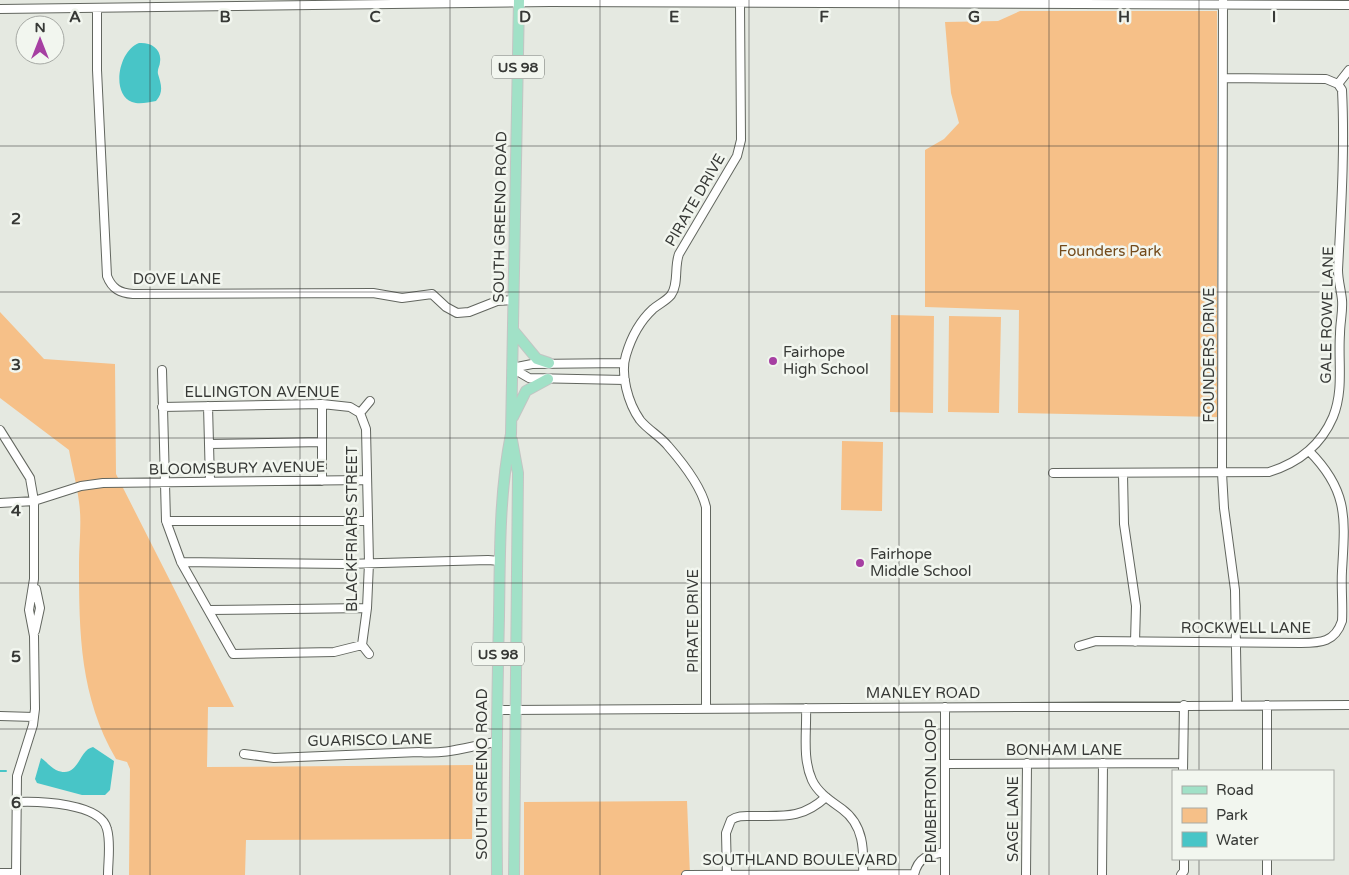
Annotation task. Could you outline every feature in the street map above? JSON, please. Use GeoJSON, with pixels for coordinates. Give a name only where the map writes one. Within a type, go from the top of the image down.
{"type":"FeatureCollection","features":[{"type":"Feature","properties":{"kind":"main road","name":"SOUTH GREENO ROAD"},"geometry":{"type":"LineString","coordinates":[[514,875],[518,473],[511,434],[511,420],[519,1]]}},
{"type":"Feature","properties":{"kind":"main road"},"geometry":{"type":"LineString","coordinates":[[513,330],[537,360],[549,363]]}},
{"type":"Feature","properties":{"kind":"main road"},"geometry":{"type":"LineString","coordinates":[[511,420],[526,391],[548,380]]}},
{"type":"Feature","properties":{"kind":"main road","name":"SOUTH GREENO ROAD"},"geometry":{"type":"LineString","coordinates":[[497,875],[496,742],[500,562],[504,473],[511,434]]}},
{"type":"Feature","properties":{"kind":"street"},"geometry":{"type":"LineString","coordinates":[[0,9],[97,8],[162,3],[519,1],[740,4],[1223,2],[1349,5]]}},
{"type":"Feature","properties":{"kind":"street","name":"FOUNDERS DRIVE"},"geometry":{"type":"LineString","coordinates":[[1223,2],[1225,78],[1222,473],[1224,508],[1235,590],[1237,705]]}},
{"type":"Feature","properties":{"kind":"street","name":"PIRATE DRIVE"},"geometry":{"type":"LineString","coordinates":[[706,708],[706,507],[702,493],[668,446],[640,420],[633,407],[625,380],[624,363],[633,338],[643,319],[666,300],[674,288],[676,262],[679,254],[737,156],[741,140],[740,4]]}},
{"type":"Feature","properties":{"kind":"street","name":"DOVE LANE"},"geometry":{"type":"LineString","coordinates":[[97,8],[97,70],[107,270],[109,280],[118,291],[133,294],[364,293],[402,298],[432,294],[446,307],[457,313],[469,312],[497,301],[514,300]]}},
{"type":"Feature","properties":{"kind":"street"},"geometry":{"type":"LineString","coordinates":[[1225,78],[1326,79],[1338,84],[1349,70]]}},
{"type":"Feature","properties":{"kind":"street","name":"GALE ROWE LANE"},"geometry":{"type":"LineString","coordinates":[[1053,473],[1269,472],[1292,463],[1308,452],[1328,428],[1338,403],[1340,389],[1340,334],[1343,312],[1338,270],[1341,236],[1342,96],[1338,84]]}},
{"type":"Feature","properties":{"kind":"street"},"geometry":{"type":"LineString","coordinates":[[512,368],[549,363],[624,363]]}},
{"type":"Feature","properties":{"kind":"street"},"geometry":{"type":"LineString","coordinates":[[512,368],[529,378],[548,380],[625,380]]}},
{"type":"Feature","properties":{"kind":"street"},"geometry":{"type":"LineString","coordinates":[[162,370],[163,482],[166,521],[181,562],[210,610],[233,654],[334,652],[362,645],[369,654]]}},
{"type":"Feature","properties":{"kind":"street"},"geometry":{"type":"LineString","coordinates":[[360,412],[370,401]]}},
{"type":"Feature","properties":{"kind":"street"},"geometry":{"type":"LineString","coordinates":[[322,404],[322,481]]}},
{"type":"Feature","properties":{"kind":"street","name":"ELLINGTON AVENUE"},"geometry":{"type":"LineString","coordinates":[[162,407],[322,404],[350,407],[360,412]]}},
{"type":"Feature","properties":{"kind":"street"},"geometry":{"type":"LineString","coordinates":[[208,406],[210,482]]}},
{"type":"Feature","properties":{"kind":"street","name":"BLACKFRIARS STREET"},"geometry":{"type":"LineString","coordinates":[[360,412],[366,429],[369,563],[368,608],[362,645]]}},
{"type":"Feature","properties":{"kind":"street"},"geometry":{"type":"LineString","coordinates":[[0,430],[30,478],[34,501],[34,578],[40,608],[34,636],[34,717],[17,776],[16,874],[0,873]]}},
{"type":"Feature","properties":{"kind":"street"},"geometry":{"type":"LineString","coordinates":[[209,444],[322,442]]}},
{"type":"Feature","properties":{"kind":"street","name":"ROCKWELL LANE"},"geometry":{"type":"LineString","coordinates":[[1078,646],[1096,641],[1319,643],[1330,639],[1339,628],[1342,615],[1344,513],[1332,478],[1308,452]]}},
{"type":"Feature","properties":{"kind":"street"},"geometry":{"type":"LineString","coordinates":[[1123,474],[1124,524],[1136,606],[1135,642]]}},
{"type":"Feature","properties":{"kind":"street","name":"BLOOMSBURY AVENUE"},"geometry":{"type":"LineString","coordinates":[[0,503],[34,501],[92,484],[366,480]]}},
{"type":"Feature","properties":{"kind":"street"},"geometry":{"type":"LineString","coordinates":[[166,521],[368,521]]}},
{"type":"Feature","properties":{"kind":"street"},"geometry":{"type":"LineString","coordinates":[[181,562],[469,565],[500,562]]}},
{"type":"Feature","properties":{"kind":"street"},"geometry":{"type":"LineString","coordinates":[[210,610],[368,608]]}},
{"type":"Feature","properties":{"kind":"street"},"geometry":{"type":"LineString","coordinates":[[1183,767],[1184,705]]}},
{"type":"Feature","properties":{"kind":"street"},"geometry":{"type":"LineString","coordinates":[[1267,705],[1267,770]]}},
{"type":"Feature","properties":{"kind":"street","name":"MANLEY ROAD"},"geometry":{"type":"LineString","coordinates":[[497,710],[1349,705]]}},
{"type":"Feature","properties":{"kind":"street","name":"PEMBERTON LOOP"},"geometry":{"type":"LineString","coordinates":[[945,706],[945,875]]}},
{"type":"Feature","properties":{"kind":"street"},"geometry":{"type":"LineString","coordinates":[[806,708],[808,768],[816,786],[826,797],[849,815],[860,832],[864,875]]}},
{"type":"Feature","properties":{"kind":"street"},"geometry":{"type":"LineString","coordinates":[[0,716],[34,717]]}},
{"type":"Feature","properties":{"kind":"street","name":"GUARISCO LANE"},"geometry":{"type":"LineString","coordinates":[[244,754],[274,758],[431,753],[455,751],[496,742]]}},
{"type":"Feature","properties":{"kind":"street","name":"SAGE LANE"},"geometry":{"type":"LineString","coordinates":[[1026,875],[1027,763]]}},
{"type":"Feature","properties":{"kind":"street"},"geometry":{"type":"LineString","coordinates":[[1102,875],[1103,763]]}},
{"type":"Feature","properties":{"kind":"street","name":"BONHAM LANE"},"geometry":{"type":"LineString","coordinates":[[945,764],[1103,763],[1183,767]]}},
{"type":"Feature","properties":{"kind":"street"},"geometry":{"type":"LineString","coordinates":[[727,874],[726,833],[730,820],[742,816],[791,816],[814,808],[826,797]]}},
{"type":"Feature","properties":{"kind":"street"},"geometry":{"type":"LineString","coordinates":[[16,802],[74,807],[91,810],[99,815],[107,828],[108,875]]}},
{"type":"Feature","properties":{"kind":"street","name":"SOUTHLAND BOULEVARD"},"geometry":{"type":"LineString","coordinates":[[686,875],[914,874],[917,864],[927,855],[945,852]]}},
{"type":"Feature","properties":{"kind":"street"},"geometry":{"type":"LineString","coordinates":[[1184,860],[1184,874]]}},
{"type":"Feature","properties":{"kind":"street"},"geometry":{"type":"LineString","coordinates":[[1267,860],[1267,875]]}},
{"type":"Feature","properties":{"kind":"green space","name":"Founders Park"},"geometry":{"type":"Polygon","coordinates":[[[1020,11],[1217,11],[1217,417],[1018,413],[1019,310],[925,307],[925,150],[944,139],[959,123],[951,93],[945,22],[998,21],[1020,11]]]}},
{"type":"Feature","properties":{"kind":"green space"},"geometry":{"type":"Polygon","coordinates":[[[0,312],[44,359],[115,364],[116,474],[234,707],[208,707],[207,767],[473,765],[472,839],[246,840],[245,875],[129,875],[130,769],[127,762],[116,759],[104,736],[88,688],[81,640],[80,510],[69,450],[0,398],[0,312]]]}},
{"type":"Feature","properties":{"kind":"green space"},"geometry":{"type":"Polygon","coordinates":[[[891,315],[934,316],[933,413],[890,412],[891,315]]]}},
{"type":"Feature","properties":{"kind":"green space"},"geometry":{"type":"Polygon","coordinates":[[[949,316],[1001,317],[999,413],[948,412],[949,316]]]}},
{"type":"Feature","properties":{"kind":"green space"},"geometry":{"type":"Polygon","coordinates":[[[842,441],[883,442],[882,511],[841,510],[842,441]]]}},
{"type":"Feature","properties":{"kind":"green space"},"geometry":{"type":"Polygon","coordinates":[[[687,801],[690,875],[524,875],[524,802],[687,801]]]}},
{"type":"Feature","properties":{"kind":"water"},"geometry":{"type":"Polygon","coordinates":[[[139,43],[155,47],[159,53],[158,72],[161,91],[156,101],[135,103],[125,97],[121,91],[119,82],[122,63],[126,54],[139,43]]]}},
{"type":"Feature","properties":{"kind":"water"},"geometry":{"type":"Polygon","coordinates":[[[93,747],[114,761],[110,790],[105,795],[82,795],[37,783],[35,779],[41,758],[56,770],[69,771],[74,768],[88,749],[93,747]]]}},
{"type":"Feature","properties":{"kind":"waterway"},"geometry":{"type":"LineString","coordinates":[[0,771],[6,771]]}},
{"type":"Feature","properties":{"kind":"place","name":"Fairhope High School"},"geometry":{"type":"Point","coordinates":[773,361]}},
{"type":"Feature","properties":{"kind":"place","name":"Fairhope Middle School"},"geometry":{"type":"Point","coordinates":[860,563]}}]}
